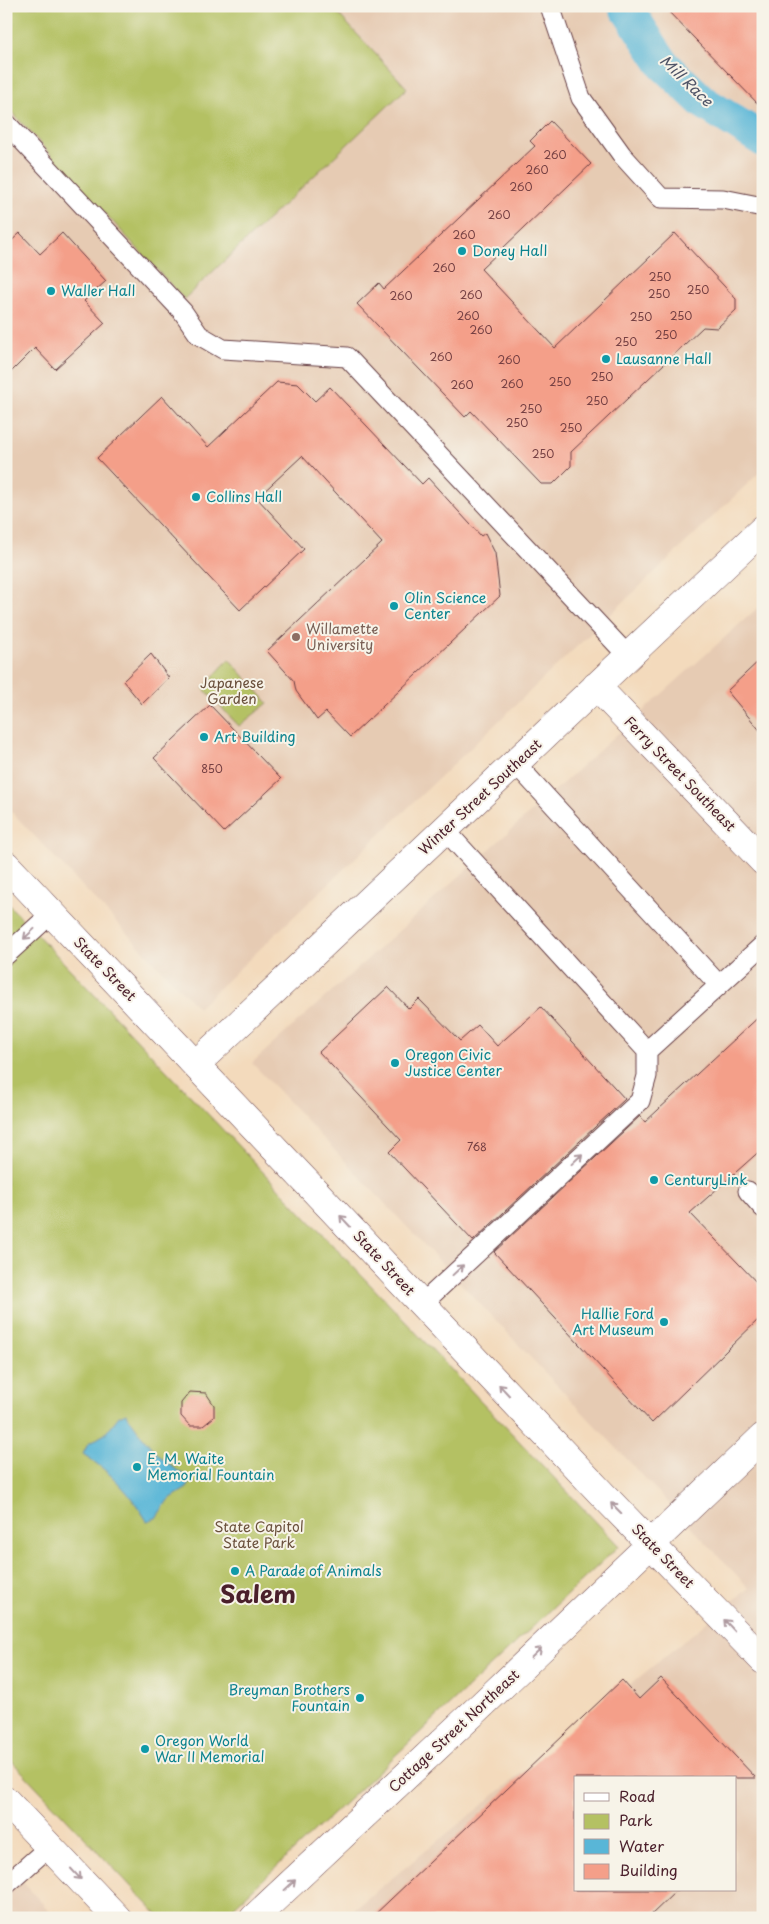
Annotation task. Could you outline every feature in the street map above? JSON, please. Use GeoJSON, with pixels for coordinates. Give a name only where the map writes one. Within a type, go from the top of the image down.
{"type":"FeatureCollection","features":[{"type":"Feature","properties":{"kind":"street","name":"Winter Street Southeast"},"geometry":{"type":"LineString","coordinates":[[196,1064],[763,529]]}},
{"type":"Feature","properties":{"kind":"street","name":"Ferry Street Southeast"},"geometry":{"type":"LineString","coordinates":[[596,686],[763,861]]}},
{"type":"Feature","properties":{"kind":"street","name":"State Street"},"geometry":{"type":"LineString","coordinates":[[6,865],[763,1660]]}},
{"type":"Feature","properties":{"kind":"street","name":"Cottage Street Northeast"},"geometry":{"type":"LineString","coordinates":[[254,1918],[484,1703],[763,1437]]}},
{"type":"Feature","properties":{"kind":"street"},"geometry":{"type":"LineString","coordinates":[[6,1801],[118,1918]]}},
{"type":"Feature","properties":{"kind":"lane"},"geometry":{"type":"LineString","coordinates":[[550,6],[580,98],[622,155],[660,198],[723,199],[763,207]]}},
{"type":"Feature","properties":{"kind":"lane"},"geometry":{"type":"LineString","coordinates":[[9,132],[183,312],[199,335],[223,349],[347,357],[628,656]]}},
{"type":"Feature","properties":{"kind":"lane"},"geometry":{"type":"LineString","coordinates":[[515,763],[719,985]]}},
{"type":"Feature","properties":{"kind":"lane"},"geometry":{"type":"LineString","coordinates":[[444,830],[648,1051]]}},
{"type":"Feature","properties":{"kind":"lane"},"geometry":{"type":"LineString","coordinates":[[6,956],[52,913]]}},
{"type":"Feature","properties":{"kind":"lane"},"geometry":{"type":"LineString","coordinates":[[422,1304],[640,1101],[647,1076],[648,1051],[763,945]]}},
{"type":"Feature","properties":{"kind":"lane"},"geometry":{"type":"LineString","coordinates":[[748,1192],[763,1208]]}},
{"type":"Feature","properties":{"kind":"lane"},"geometry":{"type":"LineString","coordinates":[[6,1885],[50,1846]]}},
{"type":"Feature","properties":{"kind":"shaded area","name":"Willamette University"},"geometry":{"type":"Polygon","coordinates":[[[331,6],[763,6],[763,469],[198,1008],[6,806],[6,106],[184,299],[406,88],[331,6]]]}},
{"type":"Feature","properties":{"kind":"shaded area"},"geometry":{"type":"Polygon","coordinates":[[[763,603],[763,1918],[343,1918],[749,1588],[252,1063],[763,603]]]}},
{"type":"Feature","properties":{"kind":"shaded area"},"geometry":{"type":"Polygon","coordinates":[[[6,1864],[56,1918],[6,1918],[6,1864]]]}},
{"type":"Feature","properties":{"kind":"green space"},"geometry":{"type":"Polygon","coordinates":[[[6,6],[331,6],[407,88],[184,299],[6,106],[6,6]]]}},
{"type":"Feature","properties":{"kind":"green space","name":"Japanese Garden"},"geometry":{"type":"Polygon","coordinates":[[[229,659],[268,703],[239,726],[203,688],[229,659]]]}},
{"type":"Feature","properties":{"kind":"green space","name":"State Capitol State Park"},"geometry":{"type":"Polygon","coordinates":[[[6,902],[619,1546],[222,1918],[161,1918],[6,1755],[6,902]]]}},
{"type":"Feature","properties":{"kind":"water","name":"E. M. Waite Memorial Fountain"},"geometry":{"type":"Polygon","coordinates":[[[126,1413],[154,1450],[171,1466],[191,1479],[187,1488],[168,1500],[156,1518],[147,1521],[134,1501],[119,1484],[83,1454],[88,1444],[105,1434],[119,1416],[126,1413]]]}},
{"type":"Feature","properties":{"kind":"building"},"geometry":{"type":"Polygon","coordinates":[[[663,6],[763,6],[763,109],[663,6]]]}},
{"type":"Feature","properties":{"kind":"building"},"geometry":{"type":"Polygon","coordinates":[[[550,121],[591,164],[481,269],[555,348],[675,233],[736,299],[736,310],[717,328],[703,327],[571,452],[571,466],[553,484],[541,484],[471,411],[465,417],[357,304],[379,283],[384,289],[535,146],[530,141],[550,121]]]}},
{"type":"Feature","properties":{"kind":"building","name":"Waller Hall"},"geometry":{"type":"Polygon","coordinates":[[[20,233],[40,254],[62,233],[106,281],[84,301],[105,323],[55,369],[35,348],[6,377],[6,246],[20,233]]]}},
{"type":"Feature","properties":{"kind":"building"},"geometry":{"type":"Polygon","coordinates":[[[277,382],[298,384],[315,401],[330,387],[422,484],[428,478],[481,536],[485,533],[495,553],[500,596],[350,737],[326,712],[317,720],[296,691],[294,681],[267,651],[382,543],[302,456],[257,498],[304,549],[240,610],[97,458],[162,396],[208,447],[277,382]]]}},
{"type":"Feature","properties":{"kind":"building"},"geometry":{"type":"Polygon","coordinates":[[[151,654],[169,678],[142,704],[123,681],[151,654]]]}},
{"type":"Feature","properties":{"kind":"building"},"geometry":{"type":"Polygon","coordinates":[[[763,657],[763,734],[727,691],[763,657]]]}},
{"type":"Feature","properties":{"kind":"building"},"geometry":{"type":"Polygon","coordinates":[[[210,705],[281,779],[224,832],[154,758],[210,705]]]}},
{"type":"Feature","properties":{"kind":"building"},"geometry":{"type":"Polygon","coordinates":[[[388,987],[409,1009],[419,999],[460,1041],[478,1025],[497,1046],[541,1007],[625,1099],[473,1241],[389,1152],[401,1140],[319,1052],[388,987]]]}},
{"type":"Feature","properties":{"kind":"building"},"geometry":{"type":"Polygon","coordinates":[[[763,1013],[763,1148],[690,1213],[763,1289],[763,1315],[652,1423],[494,1252],[640,1116],[645,1122],[763,1013]]]}},
{"type":"Feature","properties":{"kind":"building"},"geometry":{"type":"Polygon","coordinates":[[[190,1392],[206,1393],[214,1405],[214,1417],[203,1426],[190,1426],[181,1416],[181,1403],[190,1392]]]}},
{"type":"Feature","properties":{"kind":"building"},"geometry":{"type":"Polygon","coordinates":[[[661,1678],[756,1778],[736,1778],[736,1776],[574,1776],[574,1892],[675,1892],[648,1918],[371,1918],[622,1680],[639,1699],[661,1678]]]}},
{"type":"Feature","properties":{"kind":"waterway","name":"Mill Race"},"geometry":{"type":"LineString","coordinates":[[625,6],[664,65],[703,102],[763,140]]}},
{"type":"Feature","properties":{"kind":"place","name":"Doney Hall"},"geometry":{"type":"Point","coordinates":[462,251]}},
{"type":"Feature","properties":{"kind":"place","name":"Waller Hall"},"geometry":{"type":"Point","coordinates":[51,291]}},
{"type":"Feature","properties":{"kind":"place","name":"Lausanne Hall"},"geometry":{"type":"Point","coordinates":[606,359]}},
{"type":"Feature","properties":{"kind":"place","name":"Collins Hall"},"geometry":{"type":"Point","coordinates":[196,497]}},
{"type":"Feature","properties":{"kind":"place","name":"Olin Science Center"},"geometry":{"type":"Point","coordinates":[394,606]}},
{"type":"Feature","properties":{"kind":"place","name":"Willamette University"},"geometry":{"type":"Point","coordinates":[296,637]}},
{"type":"Feature","properties":{"kind":"place","name":"Art Building"},"geometry":{"type":"Point","coordinates":[204,737]}},
{"type":"Feature","properties":{"kind":"place","name":"Oregon Civic Justice Center"},"geometry":{"type":"Point","coordinates":[395,1063]}},
{"type":"Feature","properties":{"kind":"place","name":"CenturyLink"},"geometry":{"type":"Point","coordinates":[654,1180]}},
{"type":"Feature","properties":{"kind":"place","name":"Hallie Ford Art Museum"},"geometry":{"type":"Point","coordinates":[664,1322]}},
{"type":"Feature","properties":{"kind":"place","name":"E. M. Waite Memorial Fountain"},"geometry":{"type":"Point","coordinates":[137,1467]}},
{"type":"Feature","properties":{"kind":"place","name":"A Parade of Animals"},"geometry":{"type":"Point","coordinates":[235,1571]}},
{"type":"Feature","properties":{"kind":"place","name":"Breyman Brothers Fountain"},"geometry":{"type":"Point","coordinates":[360,1698]}},
{"type":"Feature","properties":{"kind":"place","name":"Oregon World War II Memorial"},"geometry":{"type":"Point","coordinates":[145,1749]}},
{"type":"Feature","properties":{"kind":"district","name":"Salem"},"geometry":{"type":"Point","coordinates":[258,1595]}}]}
